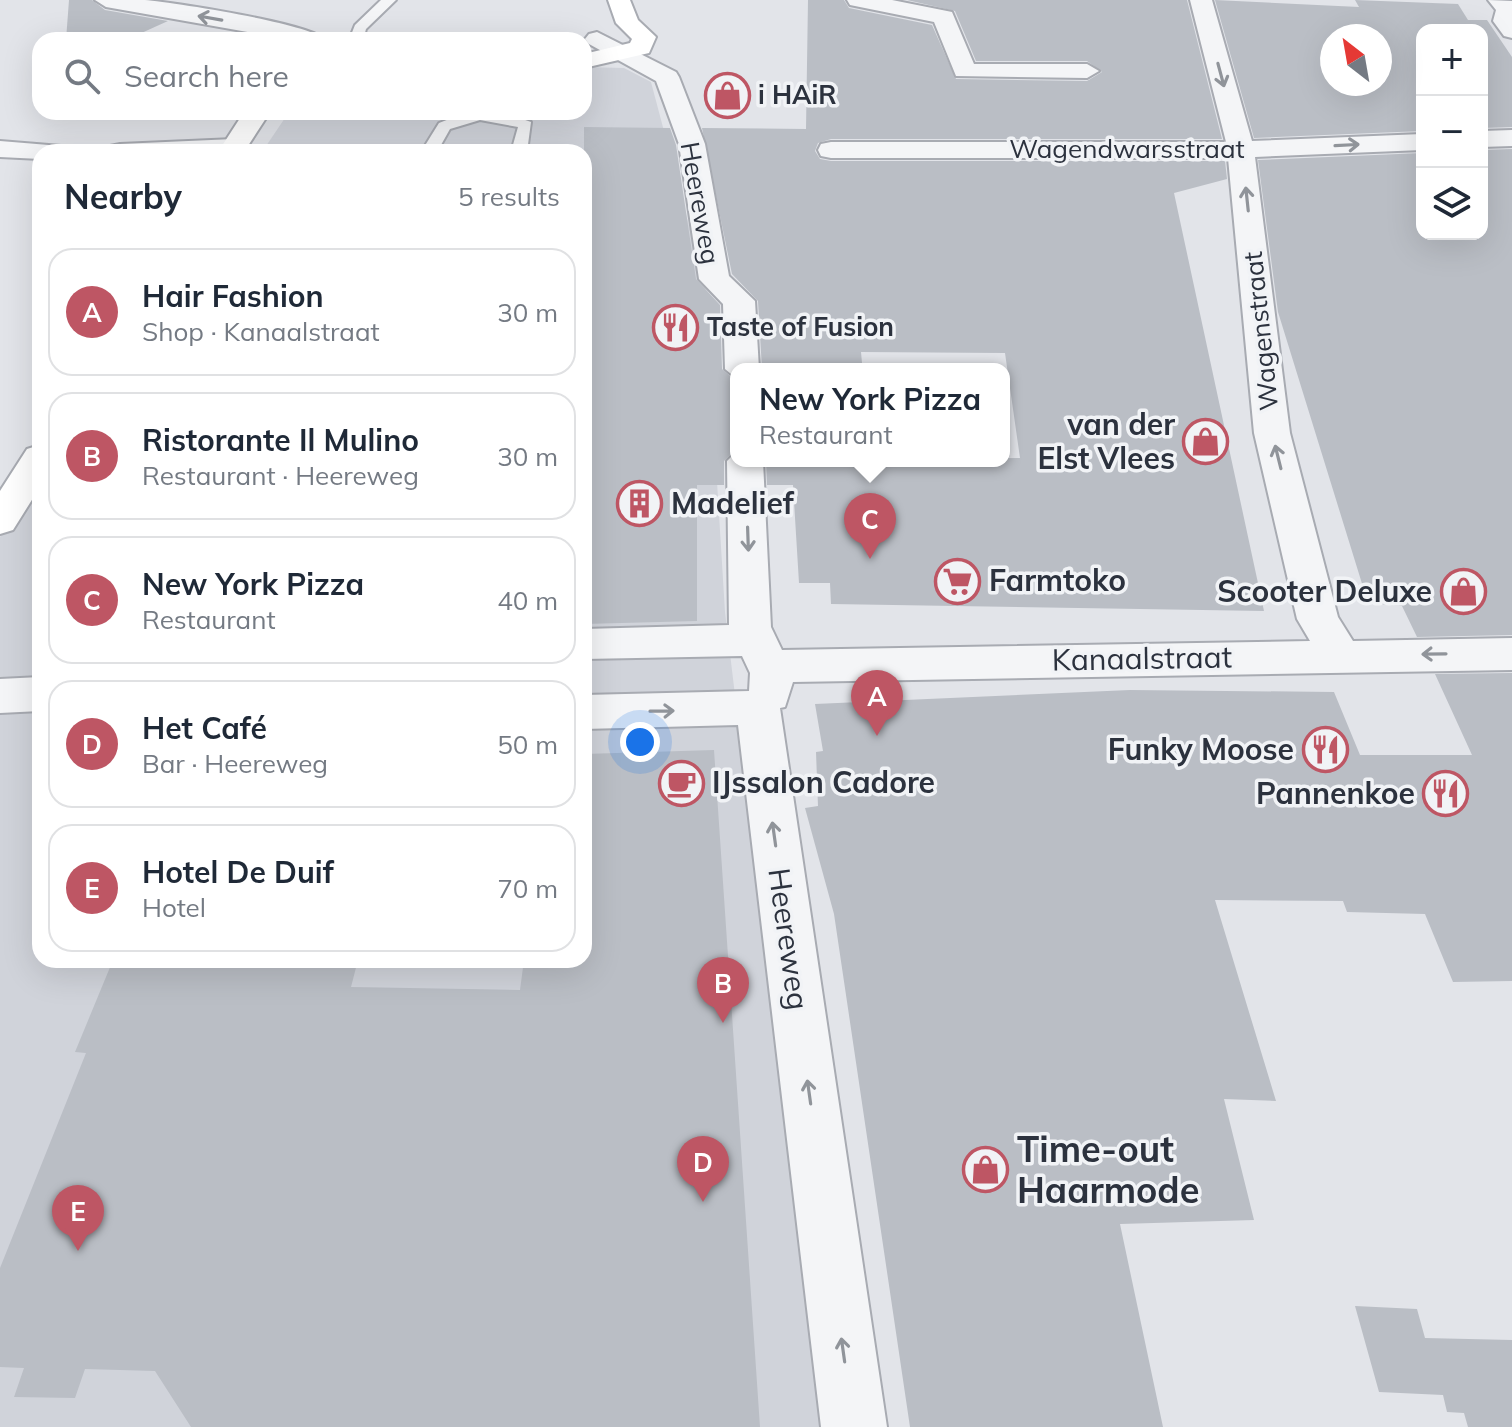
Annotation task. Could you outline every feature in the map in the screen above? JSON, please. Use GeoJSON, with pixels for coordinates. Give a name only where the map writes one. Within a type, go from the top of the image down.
{"type":"FeatureCollection","features":[{"type":"Feature","properties":{"kind":"street"},"geometry":{"type":"LineString","coordinates":[[106,0],[291,32]]}},
{"type":"Feature","properties":{"kind":"street"},"geometry":{"type":"LineString","coordinates":[[592,60],[641,48],[644,37],[628,23],[619,0]]}},
{"type":"Feature","properties":{"kind":"street"},"geometry":{"type":"LineString","coordinates":[[858,0],[944,17],[965,71],[1087,71]]}},
{"type":"Feature","properties":{"kind":"street","name":"Wagenstraat"},"geometry":{"type":"LineString","coordinates":[[1201,0],[1241,150],[1272,433],[1318,619],[1340,655]]}},
{"type":"Feature","properties":{"kind":"street"},"geometry":{"type":"LineString","coordinates":[[1499,0],[1507,10],[1505,21],[1512,31]]}},
{"type":"Feature","properties":{"kind":"street","name":"Heereweg"},"geometry":{"type":"LineString","coordinates":[[592,41],[628,23]]}},
{"type":"Feature","properties":{"kind":"street","name":"Heereweg"},"geometry":{"type":"LineString","coordinates":[[592,42],[626,54],[667,77],[692,144],[714,279],[739,301],[742,363]]}},
{"type":"Feature","properties":{"kind":"street"},"geometry":{"type":"LineString","coordinates":[[235,144],[252,120]]}},
{"type":"Feature","properties":{"kind":"street"},"geometry":{"type":"LineString","coordinates":[[1488,139],[1512,138]]}},
{"type":"Feature","properties":{"kind":"street","name":"Wagendwarsstraat"},"geometry":{"type":"LineString","coordinates":[[831,150],[1241,150],[1416,142]]}},
{"type":"Feature","properties":{"kind":"street"},"geometry":{"type":"LineString","coordinates":[[0,149],[32,151]]}},
{"type":"Feature","properties":{"kind":"street","name":"Heereweg"},"geometry":{"type":"LineString","coordinates":[[745,467],[761,672],[854,1427]]}},
{"type":"Feature","properties":{"kind":"street"},"geometry":{"type":"LineString","coordinates":[[0,521],[32,470]]}},
{"type":"Feature","properties":{"kind":"street"},"geometry":{"type":"LineString","coordinates":[[592,645],[761,672]]}},
{"type":"Feature","properties":{"kind":"street","name":"Kanaalstraat"},"geometry":{"type":"LineString","coordinates":[[761,672],[1340,655],[1512,654]]}},
{"type":"Feature","properties":{"kind":"street"},"geometry":{"type":"LineString","coordinates":[[592,710],[761,672]]}},
{"type":"Feature","properties":{"kind":"street"},"geometry":{"type":"LineString","coordinates":[[0,696],[32,694]]}},
{"type":"Feature","properties":{"kind":"lane"},"geometry":{"type":"LineString","coordinates":[[359,32],[389,0]]}},
{"type":"Feature","properties":{"kind":"lane"},"geometry":{"type":"LineString","coordinates":[[433,144],[437,134],[456,120]]}},
{"type":"Feature","properties":{"kind":"lane"},"geometry":{"type":"LineString","coordinates":[[513,120],[526,125],[521,144]]}},
{"type":"Feature","properties":{"kind":"shaded area"},"geometry":{"type":"Polygon","coordinates":[[[592,67],[624,68],[651,82],[705,286],[725,612],[823,1427],[0,1427],[0,537],[32,490],[32,968],[592,968],[592,144],[267,144],[284,120],[592,120],[592,67]]]}},
{"type":"Feature","properties":{"kind":"building"},"geometry":{"type":"Polygon","coordinates":[[[69,0],[92,0],[105,10],[168,21],[144,32],[67,32],[69,0]]]}},
{"type":"Feature","properties":{"kind":"building"},"geometry":{"type":"Polygon","coordinates":[[[808,0],[844,0],[849,8],[932,25],[956,79],[1087,81],[1102,72],[1087,61],[976,61],[955,11],[907,0],[1187,0],[1222,139],[831,139],[818,143],[815,151],[820,159],[831,161],[1225,161],[1227,179],[1174,193],[1264,611],[831,604],[830,583],[799,583],[793,485],[767,485],[766,467],[1010,467],[1010,458],[1020,458],[1010,388],[1010,363],[1006,363],[1005,353],[861,352],[862,363],[762,363],[758,301],[732,274],[702,128],[806,129],[808,0]]]}},
{"type":"Feature","properties":{"kind":"building"},"geometry":{"type":"Polygon","coordinates":[[[1215,0],[1359,7],[1355,0],[1458,4],[1468,20],[1487,20],[1512,57],[1512,127],[1488,128],[1488,24],[1416,24],[1416,131],[1254,138],[1215,0]]]}},
{"type":"Feature","properties":{"kind":"building"},"geometry":{"type":"Polygon","coordinates":[[[584,127],[670,128],[676,145],[696,279],[720,305],[722,369],[730,376],[730,455],[724,461],[724,485],[697,485],[697,621],[592,624],[592,144],[584,144],[584,127]]]}},
{"type":"Feature","properties":{"kind":"building"},"geometry":{"type":"Polygon","coordinates":[[[1512,149],[1512,635],[1417,637],[1402,606],[1368,603],[1278,312],[1258,160],[1416,153],[1416,240],[1488,240],[1488,150],[1512,149]]]}},
{"type":"Feature","properties":{"kind":"building"},"geometry":{"type":"Polygon","coordinates":[[[1512,673],[1512,981],[1453,982],[1425,914],[1347,912],[1343,901],[1215,900],[1276,1101],[1224,1099],[1254,1220],[1120,1224],[1163,1427],[910,1427],[834,914],[805,808],[818,806],[816,752],[823,751],[815,704],[1130,690],[1334,692],[1360,755],[1472,755],[1435,674],[1512,673]]]}},
{"type":"Feature","properties":{"kind":"building"},"geometry":{"type":"Polygon","coordinates":[[[714,750],[760,1427],[191,1427],[155,1371],[85,1369],[75,1398],[14,1397],[24,1368],[0,1367],[0,1268],[86,1053],[75,1052],[110,968],[356,968],[351,987],[520,990],[523,968],[592,968],[592,754],[714,750]]]}},
{"type":"Feature","properties":{"kind":"building"},"geometry":{"type":"Polygon","coordinates":[[[1355,1306],[1417,1309],[1425,1338],[1512,1340],[1512,1427],[1468,1427],[1464,1413],[1447,1412],[1443,1395],[1379,1392],[1355,1306]]]}},
{"type":"Feature","properties":{"kind":"place","name":"i HAiR"},"geometry":{"type":"Point","coordinates":[727,95]}},
{"type":"Feature","properties":{"kind":"place","name":"Taste of Fusion"},"geometry":{"type":"Point","coordinates":[676,327]}},
{"type":"Feature","properties":{"kind":"place","name":"van der Elst Vlees"},"geometry":{"type":"Point","coordinates":[1206,442]}},
{"type":"Feature","properties":{"kind":"place","name":"Madelief"},"geometry":{"type":"Point","coordinates":[640,504]}},
{"type":"Feature","properties":{"kind":"place","name":"New York Pizza"},"geometry":{"type":"Point","coordinates":[870,559]}},
{"type":"Feature","properties":{"kind":"place","name":"Farmtoko"},"geometry":{"type":"Point","coordinates":[958,581]}},
{"type":"Feature","properties":{"kind":"place","name":"Scooter Deluxe"},"geometry":{"type":"Point","coordinates":[1463,592]}},
{"type":"Feature","properties":{"kind":"place","name":"Hair Fashion"},"geometry":{"type":"Point","coordinates":[877,736]}},
{"type":"Feature","properties":{"kind":"place","name":"Funky Moose"},"geometry":{"type":"Point","coordinates":[1325,750]}},
{"type":"Feature","properties":{"kind":"place","name":"IJssalon Cadore"},"geometry":{"type":"Point","coordinates":[681,783]}},
{"type":"Feature","properties":{"kind":"place","name":"Pannenkoe"},"geometry":{"type":"Point","coordinates":[1446,794]}},
{"type":"Feature","properties":{"kind":"place","name":"Ristorante Il Mulino"},"geometry":{"type":"Point","coordinates":[723,1023]}},
{"type":"Feature","properties":{"kind":"place","name":"Time-out Haarmode"},"geometry":{"type":"Point","coordinates":[986,1170]}},
{"type":"Feature","properties":{"kind":"place","name":"Het Café"},"geometry":{"type":"Point","coordinates":[703,1202]}},
{"type":"Feature","properties":{"kind":"place","name":"Hotel De Duif"},"geometry":{"type":"Point","coordinates":[78,1251]}}]}
